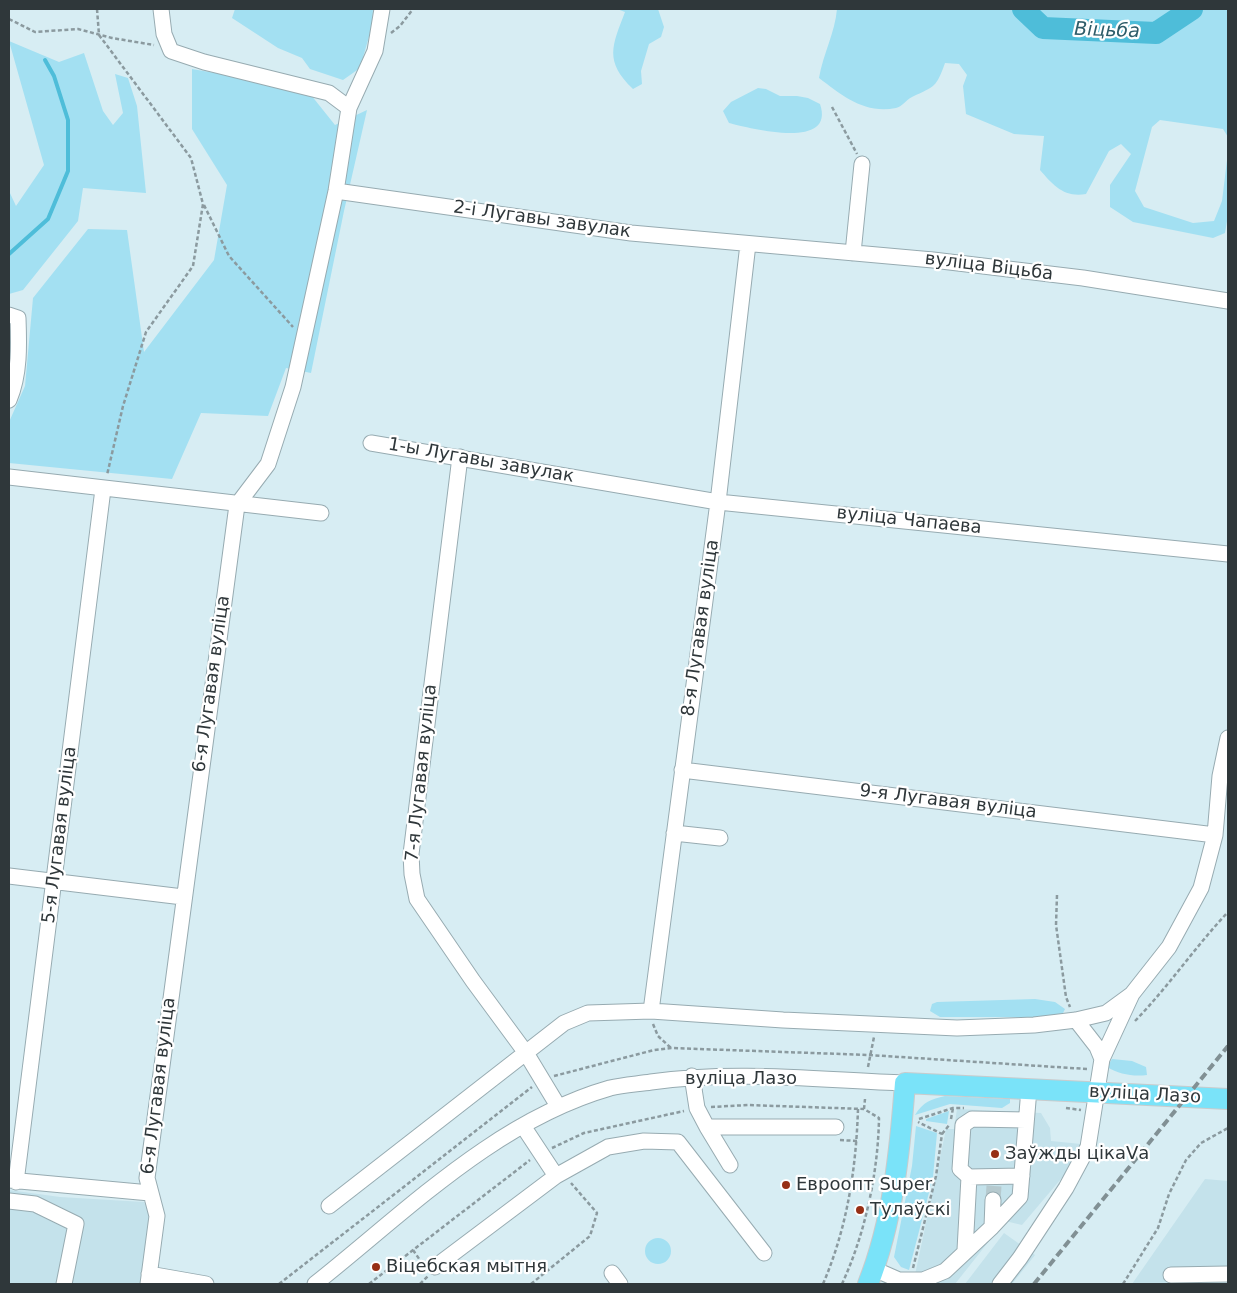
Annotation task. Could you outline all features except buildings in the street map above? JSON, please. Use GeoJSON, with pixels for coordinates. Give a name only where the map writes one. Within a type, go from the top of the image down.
{"type":"FeatureCollection","features":[{"type":"Feature","properties":{"kind":"main road","name":"вуліца Лазо"},"geometry":{"type":"LineString","coordinates":[[905,1083],[1228,1099]]}},
{"type":"Feature","properties":{"kind":"main road"},"geometry":{"type":"LineString","coordinates":[[871,1277],[888,1216],[902,1119],[905,1083]]}},
{"type":"Feature","properties":{"kind":"street"},"geometry":{"type":"LineString","coordinates":[[162,9],[164,34],[171,51],[204,62],[329,93],[349,108]]}},
{"type":"Feature","properties":{"kind":"street"},"geometry":{"type":"LineString","coordinates":[[236,505],[268,464],[293,387],[336,191],[349,108],[376,44],[382,9]]}},
{"type":"Feature","properties":{"kind":"street"},"geometry":{"type":"LineString","coordinates":[[853,253],[862,164]]}},
{"type":"Feature","properties":{"kind":"street","name":"2-і Лугавы завулак"},"geometry":{"type":"LineString","coordinates":[[336,191],[632,233],[748,244]]}},
{"type":"Feature","properties":{"kind":"street","name":"вуліца Віцьба"},"geometry":{"type":"LineString","coordinates":[[748,244],[853,253],[1083,278],[1228,301]]}},
{"type":"Feature","properties":{"kind":"street","name":"8-я Лугавая вуліца"},"geometry":{"type":"LineString","coordinates":[[651,1011],[718,502],[748,244]]}},
{"type":"Feature","properties":{"kind":"street"},"geometry":{"type":"LineString","coordinates":[[9,315],[18,318],[19,352],[13,390],[9,400]]}},
{"type":"Feature","properties":{"kind":"street","name":"1-ы Лугавы завулак"},"geometry":{"type":"LineString","coordinates":[[371,443],[591,480]]}},
{"type":"Feature","properties":{"kind":"street","name":"7-я Лугавая вуліца"},"geometry":{"type":"LineString","coordinates":[[460,457],[412,844],[412,874],[417,898],[473,981],[526,1053],[558,1106]]}},
{"type":"Feature","properties":{"kind":"street"},"geometry":{"type":"LineString","coordinates":[[9,477],[321,514]]}},
{"type":"Feature","properties":{"kind":"street","name":"вуліца Чапаева"},"geometry":{"type":"LineString","coordinates":[[591,480],[718,502],[1228,554]]}},
{"type":"Feature","properties":{"kind":"street","name":"5-я Лугавая вуліца"},"geometry":{"type":"LineString","coordinates":[[12,1181],[55,882],[103,489]]}},
{"type":"Feature","properties":{"kind":"street","name":"6-я Лугавая вуліца"},"geometry":{"type":"LineString","coordinates":[[148,1279],[156,1216],[147,1178],[236,505]]}},
{"type":"Feature","properties":{"kind":"street"},"geometry":{"type":"LineString","coordinates":[[1000,1284],[1020,1258],[1066,1188],[1088,1147],[1100,1065],[1132,994],[1169,947],[1201,888],[1215,835],[1220,776],[1228,738]]}},
{"type":"Feature","properties":{"kind":"street","name":"9-я Лугавая вуліца"},"geometry":{"type":"LineString","coordinates":[[682,770],[1215,835]]}},
{"type":"Feature","properties":{"kind":"street"},"geometry":{"type":"LineString","coordinates":[[674,833],[720,838]]}},
{"type":"Feature","properties":{"kind":"street"},"geometry":{"type":"LineString","coordinates":[[9,876],[183,897]]}},
{"type":"Feature","properties":{"kind":"street"},"geometry":{"type":"LineString","coordinates":[[329,1206],[564,1023],[588,1013],[651,1011],[957,1028],[1034,1025],[1076,1020],[1106,1013],[1132,994]]}},
{"type":"Feature","properties":{"kind":"street"},"geometry":{"type":"LineString","coordinates":[[1076,1020],[1097,1048],[1100,1065]]}},
{"type":"Feature","properties":{"kind":"street"},"geometry":{"type":"LineString","coordinates":[[692,1076],[697,1108],[706,1127],[730,1165]]}},
{"type":"Feature","properties":{"kind":"street","name":"вуліца Лазо"},"geometry":{"type":"LineString","coordinates":[[315,1284],[446,1178],[488,1147],[558,1106],[611,1088],[692,1076],[905,1083]]}},
{"type":"Feature","properties":{"kind":"street"},"geometry":{"type":"LineString","coordinates":[[871,1277],[923,1280],[945,1271],[965,1250],[992,1227],[1020,1197],[1029,1089]]}},
{"type":"Feature","properties":{"kind":"street"},"geometry":{"type":"LineString","coordinates":[[1022,1176],[994,1187],[969,1177],[960,1169],[963,1125],[972,1118],[1026,1120]]}},
{"type":"Feature","properties":{"kind":"street"},"geometry":{"type":"LineString","coordinates":[[523,1126],[559,1174]]}},
{"type":"Feature","properties":{"kind":"street"},"geometry":{"type":"LineString","coordinates":[[706,1127],[838,1133]]}},
{"type":"Feature","properties":{"kind":"street"},"geometry":{"type":"LineString","coordinates":[[435,1267],[559,1174],[608,1147],[644,1141],[678,1142],[764,1253]]}},
{"type":"Feature","properties":{"kind":"street"},"geometry":{"type":"LineString","coordinates":[[965,1250],[969,1177]]}},
{"type":"Feature","properties":{"kind":"street"},"geometry":{"type":"LineString","coordinates":[[12,1181],[150,1194]]}},
{"type":"Feature","properties":{"kind":"street"},"geometry":{"type":"LineString","coordinates":[[992,1227],[994,1187]]}},
{"type":"Feature","properties":{"kind":"street"},"geometry":{"type":"LineString","coordinates":[[9,1201],[35,1204],[76,1224],[64,1284]]}},
{"type":"Feature","properties":{"kind":"street"},"geometry":{"type":"LineString","coordinates":[[1171,1275],[1228,1274]]}},
{"type":"Feature","properties":{"kind":"street"},"geometry":{"type":"LineString","coordinates":[[148,1279],[206,1284]]}},
{"type":"Feature","properties":{"kind":"path"},"geometry":{"type":"LineString","coordinates":[[97,9],[99,35],[191,158],[203,204],[229,256],[304,339]]}},
{"type":"Feature","properties":{"kind":"path"},"geometry":{"type":"LineString","coordinates":[[376,44],[400,26],[413,9]]}},
{"type":"Feature","properties":{"kind":"path"},"geometry":{"type":"LineString","coordinates":[[9,19],[35,32],[78,29],[99,35],[157,45],[171,51]]}},
{"type":"Feature","properties":{"kind":"path"},"geometry":{"type":"LineString","coordinates":[[832,107],[862,164]]}},
{"type":"Feature","properties":{"kind":"path"},"geometry":{"type":"LineString","coordinates":[[103,489],[123,406],[146,332],[193,266],[203,204]]}},
{"type":"Feature","properties":{"kind":"path"},"geometry":{"type":"LineString","coordinates":[[1057,895],[1056,925],[1066,996],[1076,1020]]}},
{"type":"Feature","properties":{"kind":"path"},"geometry":{"type":"LineString","coordinates":[[1115,1032],[1129,1027],[1153,1003],[1174,979],[1198,945],[1228,912]]}},
{"type":"Feature","properties":{"kind":"path"},"geometry":{"type":"LineString","coordinates":[[651,1011],[653,1027],[658,1036],[671,1048]]}},
{"type":"Feature","properties":{"kind":"path"},"geometry":{"type":"LineString","coordinates":[[868,1067],[877,1024]]}},
{"type":"Feature","properties":{"kind":"path"},"geometry":{"type":"LineString","coordinates":[[553,1076],[654,1050],[671,1048],[1100,1065]]}},
{"type":"Feature","properties":{"kind":"path"},"geometry":{"type":"LineString","coordinates":[[279,1284],[534,1086]]}},
{"type":"Feature","properties":{"kind":"path"},"geometry":{"type":"LineString","coordinates":[[864,1109],[865,1100]]}},
{"type":"Feature","properties":{"kind":"path"},"geometry":{"type":"LineString","coordinates":[[823,1284],[843,1230],[856,1158],[858,1109]]}},
{"type":"Feature","properties":{"kind":"path"},"geometry":{"type":"LineString","coordinates":[[879,1118],[888,1118]]}},
{"type":"Feature","properties":{"kind":"path"},"geometry":{"type":"LineString","coordinates":[[909,1280],[936,1176],[942,1134],[915,1120]]}},
{"type":"Feature","properties":{"kind":"path"},"geometry":{"type":"LineString","coordinates":[[1123,1284],[1158,1228],[1168,1194],[1186,1160],[1201,1143],[1228,1128]]}},
{"type":"Feature","properties":{"kind":"path"},"geometry":{"type":"LineString","coordinates":[[838,1133],[857,1141]]}},
{"type":"Feature","properties":{"kind":"path"},"geometry":{"type":"LineString","coordinates":[[842,1284],[862,1231],[878,1142]]}},
{"type":"Feature","properties":{"kind":"path"},"geometry":{"type":"LineString","coordinates":[[530,1284],[590,1236],[597,1213],[559,1174]]}},
{"type":"Feature","properties":{"kind":"shaded area"},"geometry":{"type":"Polygon","coordinates":[[[235,9],[373,9],[372,26],[360,68],[343,80],[310,69],[302,58],[278,48],[232,18],[235,9]]]}},
{"type":"Feature","properties":{"kind":"shaded area"},"geometry":{"type":"Polygon","coordinates":[[[617,9],[658,9],[664,27],[661,37],[649,44],[641,71],[642,84],[633,89],[624,79],[614,61],[614,44],[625,12],[617,9]]]}},
{"type":"Feature","properties":{"kind":"shaded area"},"geometry":{"type":"Polygon","coordinates":[[[837,9],[1228,9],[1228,137],[1223,129],[1160,120],[1152,127],[1135,191],[1144,207],[1193,223],[1214,221],[1222,201],[1228,152],[1228,215],[1225,233],[1213,238],[1133,222],[1110,207],[1110,185],[1131,154],[1121,144],[1109,151],[1086,194],[1071,194],[1060,189],[1040,170],[1044,136],[1014,134],[966,114],[963,86],[967,75],[959,64],[945,63],[934,85],[896,108],[884,109],[864,106],[845,97],[819,78],[834,27],[837,9]]]}},
{"type":"Feature","properties":{"kind":"shaded area"},"geometry":{"type":"Polygon","coordinates":[[[9,41],[59,62],[84,53],[103,111],[113,125],[123,113],[115,74],[128,78],[137,106],[146,193],[83,188],[78,221],[23,290],[9,294],[9,191],[16,206],[44,165],[9,41]]]}},
{"type":"Feature","properties":{"kind":"shaded area"},"geometry":{"type":"Polygon","coordinates":[[[192,69],[267,82],[311,95],[335,125],[367,110],[311,373],[286,368],[268,416],[201,413],[172,479],[9,463],[9,422],[25,386],[33,298],[88,229],[127,230],[144,352],[214,260],[227,185],[192,129],[192,69]]]}},
{"type":"Feature","properties":{"kind":"shaded area"},"geometry":{"type":"Polygon","coordinates":[[[758,88],[766,89],[780,96],[808,98],[820,104],[822,119],[815,128],[804,132],[788,133],[771,132],[729,123],[723,111],[731,102],[758,88]]]}},
{"type":"Feature","properties":{"kind":"shaded area"},"geometry":{"type":"Polygon","coordinates":[[[1035,999],[1055,1002],[1065,1009],[1062,1015],[1042,1017],[940,1017],[930,1011],[932,1004],[937,1002],[1035,999]]]}},
{"type":"Feature","properties":{"kind":"shaded area"},"geometry":{"type":"Polygon","coordinates":[[[1112,1059],[1132,1061],[1146,1067],[1147,1075],[1121,1073],[1107,1067],[1112,1059]]]}},
{"type":"Feature","properties":{"kind":"shaded area"},"geometry":{"type":"Polygon","coordinates":[[[945,1096],[1010,1099],[1010,1103],[1002,1108],[950,1104],[915,1115],[928,1102],[945,1096]]]}},
{"type":"Feature","properties":{"kind":"shaded area"},"geometry":{"type":"Polygon","coordinates":[[[957,1109],[1041,1113],[1050,1128],[1051,1141],[1081,1144],[1066,1173],[1022,1225],[1005,1221],[955,1284],[913,1284],[946,1129],[954,1129],[957,1109]]]}},
{"type":"Feature","properties":{"kind":"shaded area"},"geometry":{"type":"Polygon","coordinates":[[[949,1111],[947,1124],[926,1121],[926,1119],[949,1111]]]}},
{"type":"Feature","properties":{"kind":"shaded area"},"geometry":{"type":"Polygon","coordinates":[[[916,1126],[937,1133],[933,1177],[909,1270],[901,1267],[894,1257],[912,1166],[916,1126]]]}},
{"type":"Feature","properties":{"kind":"shaded area"},"geometry":{"type":"Polygon","coordinates":[[[1205,1179],[1228,1181],[1228,1284],[1132,1284],[1205,1179]]]}},
{"type":"Feature","properties":{"kind":"shaded area"},"geometry":{"type":"Polygon","coordinates":[[[9,1190],[60,1197],[144,1202],[152,1219],[141,1284],[9,1284],[9,1190]]]}},
{"type":"Feature","properties":{"kind":"shaded area"},"geometry":{"type":"Polygon","coordinates":[[[1004,1233],[1035,1255],[1012,1284],[965,1284],[1004,1233]]]}},
{"type":"Feature","properties":{"kind":"shaded area"},"geometry":{"type":"Polygon","coordinates":[[[658,1238],[667,1242],[671,1251],[667,1260],[658,1264],[649,1260],[645,1251],[649,1242],[658,1238]]]}},
{"type":"Feature","properties":{"kind":"waterway","name":"Віцьба"},"geometry":{"type":"LineString","coordinates":[[1023,9],[1043,28],[1156,33],[1192,9]]}},
{"type":"Feature","properties":{"kind":"waterway"},"geometry":{"type":"LineString","coordinates":[[9,254],[48,219],[68,171],[68,120],[54,76],[45,60]]}},
{"type":"Feature","properties":{"kind":"tunnel"},"geometry":{"type":"LineString","coordinates":[[993,1200],[994,1186]]}},
{"type":"Feature","properties":{"kind":"railway"},"geometry":{"type":"LineString","coordinates":[[1034,1284],[1228,1046]]}},
{"type":"Feature","properties":{"kind":"place","name":"Заўжды цікаVа"},"geometry":{"type":"Point","coordinates":[995,1154]}},
{"type":"Feature","properties":{"kind":"place","name":"Евроопт Super"},"geometry":{"type":"Point","coordinates":[786,1185]}},
{"type":"Feature","properties":{"kind":"place","name":"Тулаўскі"},"geometry":{"type":"Point","coordinates":[860,1210]}},
{"type":"Feature","properties":{"kind":"place","name":"Віцебская мытня"},"geometry":{"type":"Point","coordinates":[376,1267]}}]}
